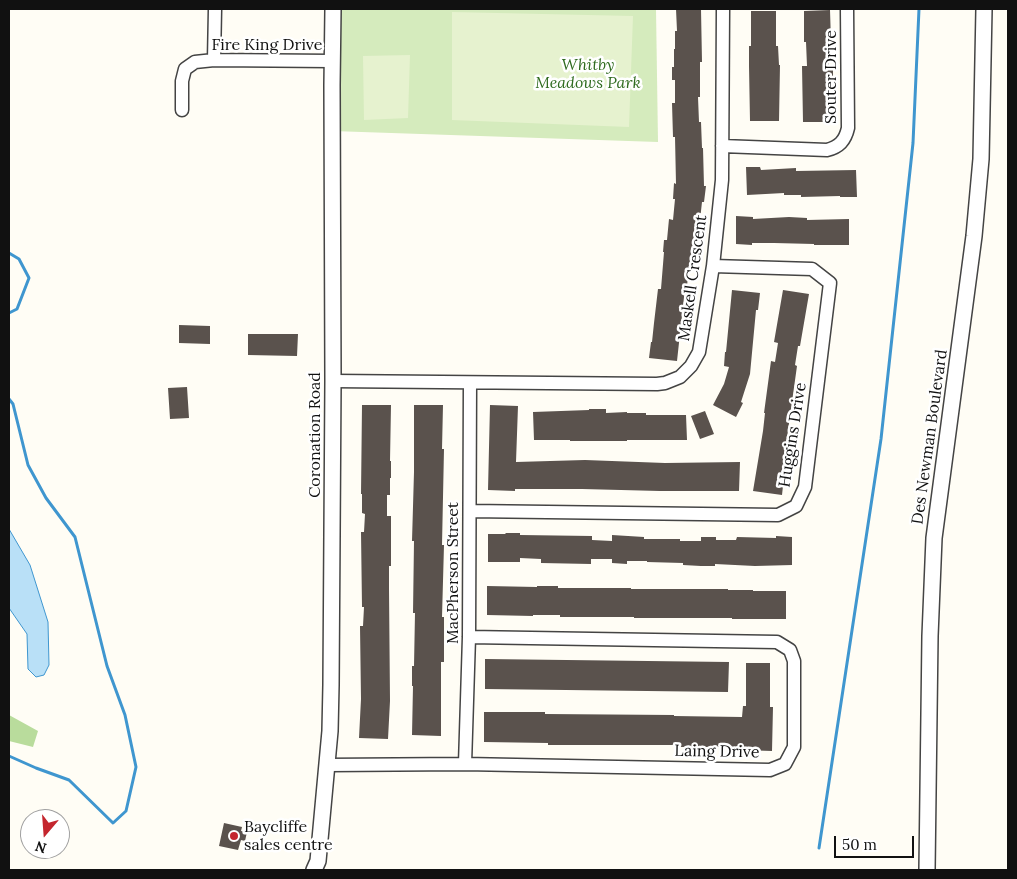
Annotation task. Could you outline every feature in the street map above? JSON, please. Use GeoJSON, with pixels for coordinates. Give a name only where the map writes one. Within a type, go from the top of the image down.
{"type":"FeatureCollection","features":[{"type":"Feature","properties":{"kind":"street"},"geometry":{"type":"LineString","coordinates":[[214,60],[215,9]]}},
{"type":"Feature","properties":{"kind":"street","name":"Coronation Road"},"geometry":{"type":"LineString","coordinates":[[319,867],[330,731],[331,685],[334,381],[333,9]]}},
{"type":"Feature","properties":{"kind":"street","name":"Maskell Crescent"},"geometry":{"type":"LineString","coordinates":[[334,381],[657,384],[680,377],[691,366],[699,352],[713,266],[722,180],[723,9]]}},
{"type":"Feature","properties":{"kind":"street","name":"Souter Drive"},"geometry":{"type":"LineString","coordinates":[[722,146],[827,150],[843,142],[848,128],[847,9]]}},
{"type":"Feature","properties":{"kind":"street","name":"Des Newman Boulevard"},"geometry":{"type":"LineString","coordinates":[[927,870],[930,636],[934,538],[973,244],[980,168],[984,9]]}},
{"type":"Feature","properties":{"kind":"street","name":"Fire King Drive"},"geometry":{"type":"LineString","coordinates":[[182,110],[182,81],[185,70],[195,62],[214,60],[332,61]]}},
{"type":"Feature","properties":{"kind":"street","name":"Huggins Drive"},"geometry":{"type":"LineString","coordinates":[[470,512],[778,516],[796,506],[805,486],[830,283],[812,269],[713,266]]}},
{"type":"Feature","properties":{"kind":"street","name":"MacPherson Street"},"geometry":{"type":"LineString","coordinates":[[465,764],[469,637],[470,383]]}},
{"type":"Feature","properties":{"kind":"street","name":"Laing Drive"},"geometry":{"type":"LineString","coordinates":[[327,765],[465,764],[770,770],[785,764],[794,747],[794,661],[790,650],[777,642],[469,637]]}},
{"type":"Feature","properties":{"kind":"green space","name":"Whitby Meadows Park"},"geometry":{"type":"Polygon","coordinates":[[[333,9],[656,9],[658,142],[332,131],[333,9]]]}},
{"type":"Feature","properties":{"kind":"green space"},"geometry":{"type":"Polygon","coordinates":[[[452,12],[633,16],[629,127],[452,120],[452,12]]]}},
{"type":"Feature","properties":{"kind":"green space"},"geometry":{"type":"Polygon","coordinates":[[[410,55],[408,118],[364,120],[363,56],[410,55]]]}},
{"type":"Feature","properties":{"kind":"green space"},"geometry":{"type":"Polygon","coordinates":[[[9,715],[38,731],[33,747],[9,741],[9,715]]]}},
{"type":"Feature","properties":{"kind":"water"},"geometry":{"type":"Polygon","coordinates":[[[9,529],[30,565],[48,622],[49,665],[44,675],[36,677],[28,669],[27,634],[9,608],[9,529]]]}},
{"type":"Feature","properties":{"kind":"building"},"geometry":{"type":"Polygon","coordinates":[[[676,9],[701,9],[702,62],[700,62],[700,97],[698,97],[703,148],[704,186],[706,186],[690,272],[688,272],[687,289],[685,288],[677,361],[649,358],[658,289],[661,289],[664,240],[667,240],[669,219],[673,220],[675,199],[673,199],[674,183],[676,184],[672,103],[675,103],[675,80],[672,80],[672,67],[674,67],[675,31],[677,31],[676,9]]]}},
{"type":"Feature","properties":{"kind":"building"},"geometry":{"type":"Polygon","coordinates":[[[830,10],[831,42],[828,42],[829,65],[833,65],[833,81],[832,101],[829,101],[829,122],[803,122],[802,66],[807,66],[806,42],[804,42],[804,11],[830,10]]]}},
{"type":"Feature","properties":{"kind":"building"},"geometry":{"type":"Polygon","coordinates":[[[751,11],[776,11],[776,46],[778,46],[780,65],[779,121],[750,121],[749,46],[751,46],[751,11]]]}},
{"type":"Feature","properties":{"kind":"building"},"geometry":{"type":"Polygon","coordinates":[[[746,167],[760,167],[761,170],[796,168],[796,171],[856,170],[857,197],[801,197],[801,195],[784,195],[784,193],[747,195],[746,167]]]}},
{"type":"Feature","properties":{"kind":"building"},"geometry":{"type":"Polygon","coordinates":[[[736,216],[753,217],[753,219],[789,217],[807,218],[807,220],[849,219],[849,245],[736,244],[736,216]]]}},
{"type":"Feature","properties":{"kind":"building"},"geometry":{"type":"Polygon","coordinates":[[[732,290],[760,293],[758,310],[756,310],[750,374],[741,402],[743,403],[736,417],[713,405],[724,384],[729,367],[724,366],[732,290]]]}},
{"type":"Feature","properties":{"kind":"building"},"geometry":{"type":"Polygon","coordinates":[[[783,290],[809,294],[795,365],[797,366],[784,459],[786,459],[782,495],[753,491],[763,431],[771,361],[775,362],[778,343],[774,342],[783,290]]]}},
{"type":"Feature","properties":{"kind":"building"},"geometry":{"type":"Polygon","coordinates":[[[179,325],[210,326],[210,344],[179,343],[179,325]]]}},
{"type":"Feature","properties":{"kind":"building"},"geometry":{"type":"Polygon","coordinates":[[[248,334],[298,334],[297,356],[248,355],[248,334]]]}},
{"type":"Feature","properties":{"kind":"building"},"geometry":{"type":"Polygon","coordinates":[[[187,387],[189,418],[170,419],[168,388],[187,387]]]}},
{"type":"Feature","properties":{"kind":"building"},"geometry":{"type":"Polygon","coordinates":[[[362,405],[391,405],[391,478],[390,495],[387,495],[387,516],[391,516],[388,739],[359,738],[361,699],[360,626],[363,626],[364,607],[362,607],[361,532],[364,532],[365,514],[362,513],[361,494],[362,405]]]}},
{"type":"Feature","properties":{"kind":"building"},"geometry":{"type":"Polygon","coordinates":[[[414,405],[443,405],[442,545],[444,545],[442,617],[444,617],[444,662],[441,662],[441,736],[412,735],[412,666],[414,666],[415,613],[413,613],[414,541],[412,541],[414,405]]]}},
{"type":"Feature","properties":{"kind":"building"},"geometry":{"type":"Polygon","coordinates":[[[490,405],[518,406],[516,462],[585,460],[665,463],[740,462],[739,491],[488,490],[490,405]]]}},
{"type":"Feature","properties":{"kind":"building"},"geometry":{"type":"Polygon","coordinates":[[[606,409],[606,413],[627,412],[646,413],[646,415],[686,415],[687,440],[534,440],[533,412],[606,409]]]}},
{"type":"Feature","properties":{"kind":"building"},"geometry":{"type":"Polygon","coordinates":[[[705,411],[714,434],[700,439],[691,416],[705,411]]]}},
{"type":"Feature","properties":{"kind":"building"},"geometry":{"type":"Polygon","coordinates":[[[520,533],[520,535],[592,536],[592,540],[612,541],[612,535],[644,537],[644,539],[680,539],[680,541],[701,541],[701,537],[716,537],[716,540],[736,540],[737,537],[792,537],[792,565],[715,564],[715,566],[701,566],[647,561],[627,561],[627,564],[612,563],[612,559],[591,559],[591,564],[541,563],[541,559],[520,558],[520,562],[488,562],[488,534],[520,533]]]}},
{"type":"Feature","properties":{"kind":"building"},"geometry":{"type":"Polygon","coordinates":[[[487,586],[786,591],[786,619],[487,615],[487,586]]]}},
{"type":"Feature","properties":{"kind":"building"},"geometry":{"type":"Polygon","coordinates":[[[485,659],[729,662],[728,692],[485,689],[485,659]]]}},
{"type":"Feature","properties":{"kind":"building"},"geometry":{"type":"Polygon","coordinates":[[[746,663],[770,663],[770,707],[773,707],[772,751],[742,750],[742,747],[678,747],[678,745],[548,745],[548,743],[484,742],[484,712],[742,717],[743,706],[746,706],[746,663]]]}},
{"type":"Feature","properties":{"kind":"building","name":"Baycliffe sales centre"},"geometry":{"type":"Polygon","coordinates":[[[224,823],[242,827],[241,831],[247,832],[245,841],[241,840],[238,850],[219,846],[224,823]]]}},
{"type":"Feature","properties":{"kind":"waterway"},"geometry":{"type":"LineString","coordinates":[[819,848],[881,439],[913,143],[919,9]]}},
{"type":"Feature","properties":{"kind":"waterway"},"geometry":{"type":"LineString","coordinates":[[9,253],[19,259],[29,278],[17,309],[9,313]]}},
{"type":"Feature","properties":{"kind":"waterway"},"geometry":{"type":"LineString","coordinates":[[9,399],[13,404],[28,465],[46,498],[75,537],[107,666],[125,715],[136,767],[126,811],[113,823],[69,780],[9,756]]}},
{"type":"Feature","properties":{"kind":"place","name":"Baycliffe sales centre"},"geometry":{"type":"Point","coordinates":[234,836]}}]}
